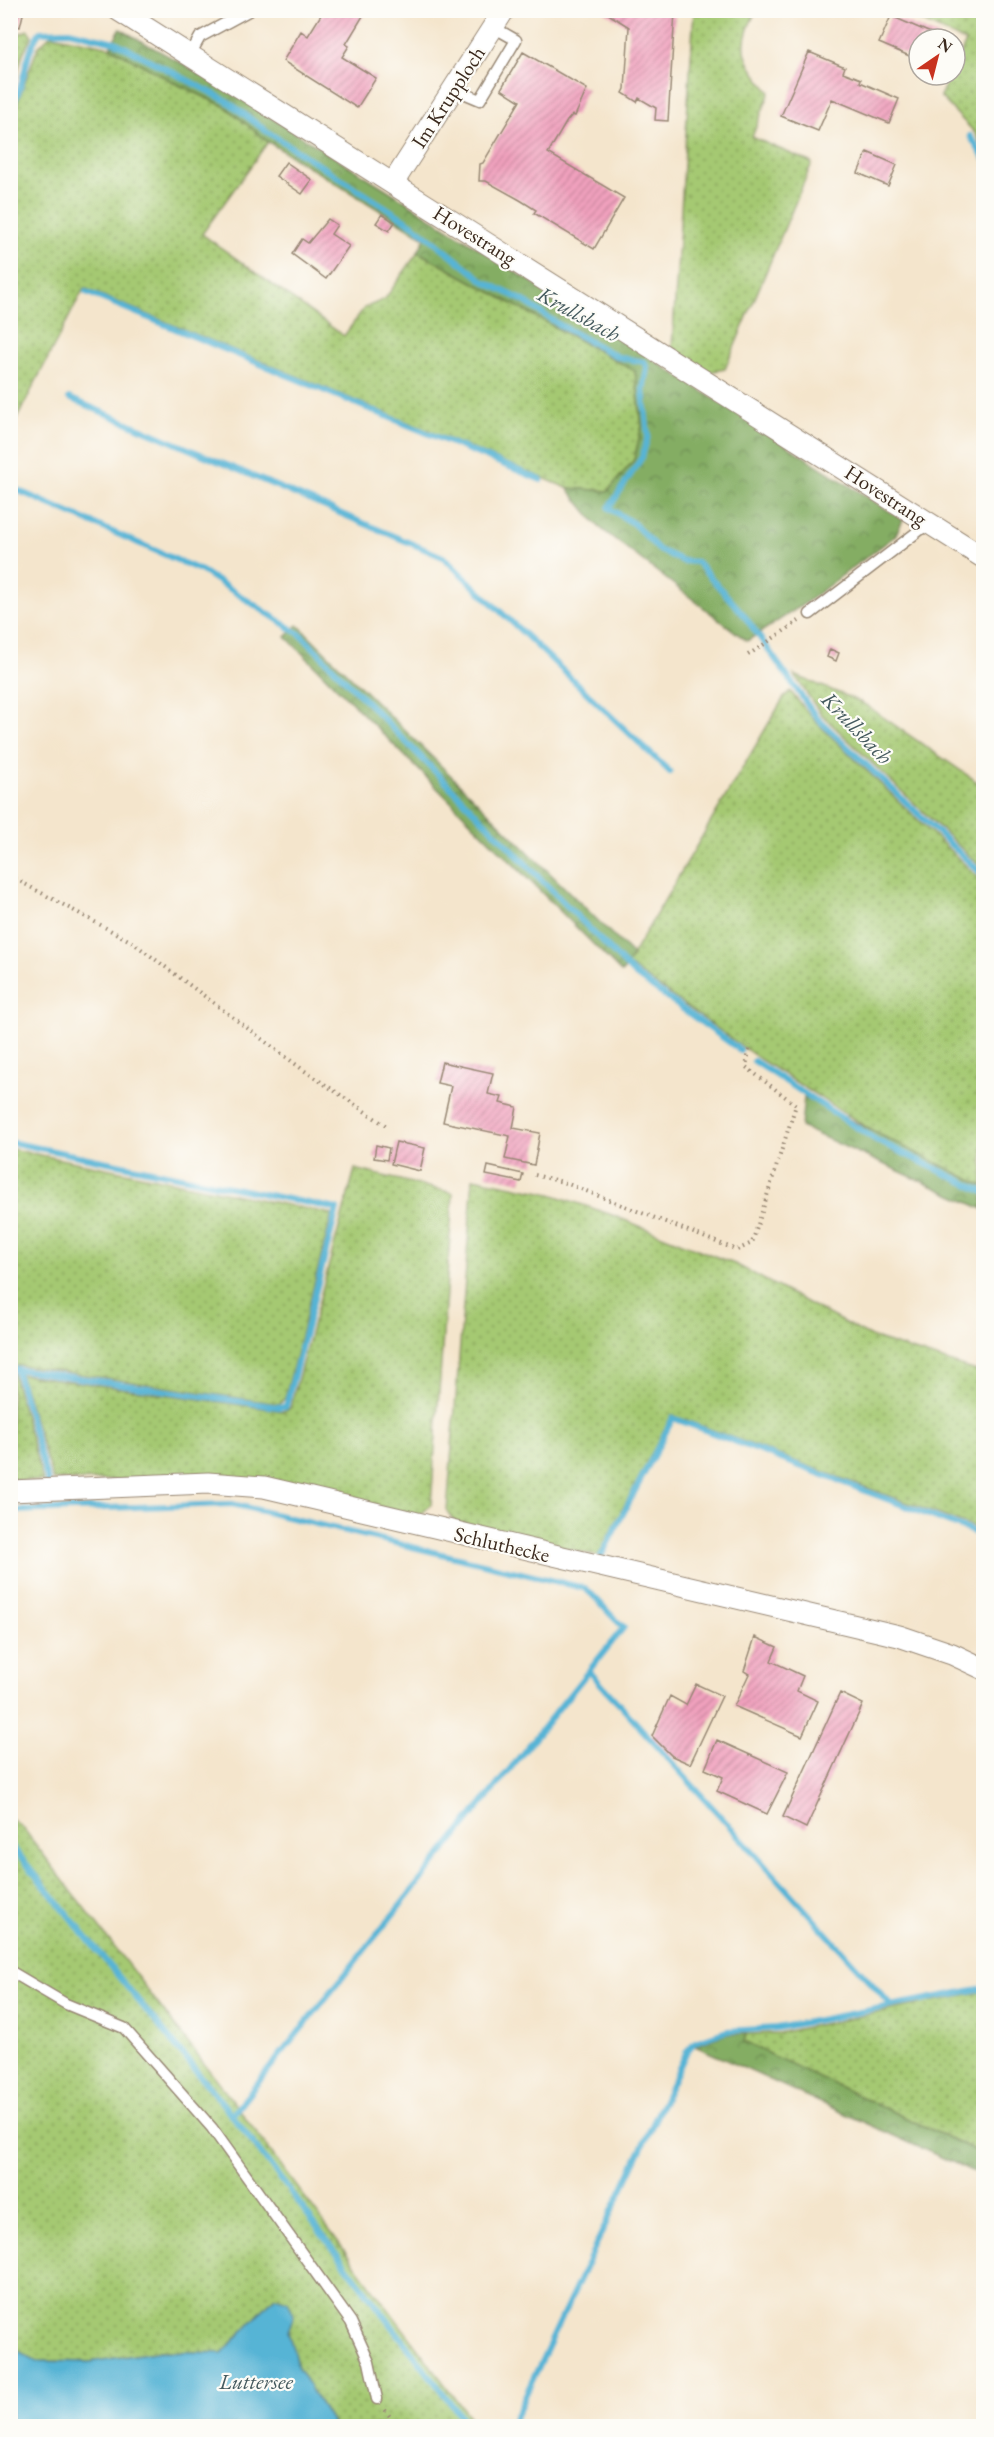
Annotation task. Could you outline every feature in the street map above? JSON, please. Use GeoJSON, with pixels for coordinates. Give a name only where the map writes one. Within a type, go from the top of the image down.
{"type":"FeatureCollection","features":[{"type":"Feature","properties":{"kind":"street","name":"Hovestrang"},"geometry":{"type":"LineString","coordinates":[[118,10],[984,558]]}},
{"type":"Feature","properties":{"kind":"street","name":"Im Krupploch"},"geometry":{"type":"LineString","coordinates":[[393,183],[500,15]]}},
{"type":"Feature","properties":{"kind":"street","name":"Schluthecke"},"geometry":{"type":"LineString","coordinates":[[10,1491],[208,1483],[264,1487],[899,1636],[952,1654],[984,1669]]}},
{"type":"Feature","properties":{"kind":"lane"},"geometry":{"type":"LineString","coordinates":[[190,55],[200,37],[250,10]]}},
{"type":"Feature","properties":{"kind":"lane"},"geometry":{"type":"LineString","coordinates":[[454,89],[480,100],[516,40],[500,15]]}},
{"type":"Feature","properties":{"kind":"lane"},"geometry":{"type":"LineString","coordinates":[[810,614],[929,523]]}},
{"type":"Feature","properties":{"kind":"lane"},"geometry":{"type":"LineString","coordinates":[[10,1971],[66,2004],[124,2028],[212,2128],[351,2322],[369,2362],[377,2399]]}},
{"type":"Feature","properties":{"kind":"path"},"geometry":{"type":"LineString","coordinates":[[748,655],[810,614]]}},
{"type":"Feature","properties":{"kind":"path"},"geometry":{"type":"LineString","coordinates":[[10,876],[132,942],[302,1069],[388,1127]]}},
{"type":"Feature","properties":{"kind":"path"},"geometry":{"type":"LineString","coordinates":[[535,1175],[563,1182],[737,1250],[752,1243],[796,1105],[746,1067],[750,1045]]}},
{"type":"Feature","properties":{"kind":"path"},"geometry":{"type":"LineString","coordinates":[[377,2399],[397,2427]]}},
{"type":"Feature","properties":{"kind":"green space"},"geometry":{"type":"Polygon","coordinates":[[[694,11],[756,11],[746,36],[746,54],[754,71],[770,92],[752,137],[812,163],[725,369],[708,372],[672,347],[694,11]]]}},
{"type":"Feature","properties":{"kind":"green space"},"geometry":{"type":"Polygon","coordinates":[[[900,11],[983,11],[983,147],[975,133],[940,96],[944,87],[967,87],[967,27],[934,27],[900,11]]]}},
{"type":"Feature","properties":{"kind":"green space"},"geometry":{"type":"Polygon","coordinates":[[[120,29],[195,71],[386,189],[903,520],[895,536],[804,604],[747,641],[599,527],[567,488],[608,491],[634,460],[642,426],[635,371],[418,252],[425,238],[268,142],[226,107],[177,84],[110,47],[120,29]]]}},
{"type":"Feature","properties":{"kind":"green space"},"geometry":{"type":"Polygon","coordinates":[[[28,30],[32,36],[23,53],[11,95],[11,37],[28,30]]]}},
{"type":"Feature","properties":{"kind":"green space"},"geometry":{"type":"Polygon","coordinates":[[[51,35],[110,47],[177,84],[226,107],[268,142],[202,234],[344,336],[364,308],[385,299],[418,252],[635,371],[642,426],[634,460],[608,491],[567,488],[84,288],[11,430],[11,113],[16,106],[38,47],[51,35]]]}},
{"type":"Feature","properties":{"kind":"green space"},"geometry":{"type":"Polygon","coordinates":[[[298,625],[633,955],[622,973],[286,637],[298,625]]]}},
{"type":"Feature","properties":{"kind":"green space"},"geometry":{"type":"Polygon","coordinates":[[[794,675],[861,702],[983,786],[983,869],[821,714],[794,675]]]}},
{"type":"Feature","properties":{"kind":"green space"},"geometry":{"type":"Polygon","coordinates":[[[790,691],[815,721],[983,882],[983,1186],[879,1135],[761,1060],[627,964],[783,699],[790,691]]]}},
{"type":"Feature","properties":{"kind":"green space"},"geometry":{"type":"Polygon","coordinates":[[[804,1097],[983,1186],[983,1209],[801,1127],[804,1097]]]}},
{"type":"Feature","properties":{"kind":"green space"},"geometry":{"type":"Polygon","coordinates":[[[11,1149],[332,1214],[285,1398],[279,1404],[18,1365],[12,1370],[43,1481],[11,1480],[11,1149]]]}},
{"type":"Feature","properties":{"kind":"green space"},"geometry":{"type":"Polygon","coordinates":[[[355,1169],[453,1193],[431,1505],[419,1516],[269,1481],[53,1480],[20,1374],[283,1411],[290,1408],[355,1169]]]}},
{"type":"Feature","properties":{"kind":"green space"},"geometry":{"type":"Polygon","coordinates":[[[473,1178],[551,1194],[612,1215],[737,1265],[871,1337],[983,1373],[983,1531],[672,1415],[598,1556],[454,1521],[447,1511],[473,1178]]]}},
{"type":"Feature","properties":{"kind":"green space"},"geometry":{"type":"Polygon","coordinates":[[[10,1818],[23,1828],[241,2112],[476,2426],[334,2426],[298,2368],[275,2297],[222,2353],[161,2351],[90,2362],[36,2361],[11,2347],[10,1818]]]}},
{"type":"Feature","properties":{"kind":"green space"},"geometry":{"type":"Polygon","coordinates":[[[983,1991],[983,2154],[743,2042],[746,2034],[779,2033],[983,1991]]]}},
{"type":"Feature","properties":{"kind":"green space"},"geometry":{"type":"Polygon","coordinates":[[[726,2034],[746,2034],[744,2042],[983,2154],[983,2176],[695,2046],[726,2034]]]}},
{"type":"Feature","properties":{"kind":"water","name":"Luttersee"},"geometry":{"type":"Polygon","coordinates":[[[275,2297],[288,2301],[294,2315],[288,2331],[298,2368],[334,2426],[11,2426],[11,2347],[37,2361],[90,2362],[161,2351],[222,2353],[275,2297]]]}},
{"type":"Feature","properties":{"kind":"building"},"geometry":{"type":"Polygon","coordinates":[[[10,10],[24,10],[20,27],[10,24],[10,10]]]}},
{"type":"Feature","properties":{"kind":"building"},"geometry":{"type":"Polygon","coordinates":[[[324,10],[366,11],[346,44],[349,46],[342,57],[376,78],[357,108],[283,61],[301,31],[308,36],[324,10]]]}},
{"type":"Feature","properties":{"kind":"building"},"geometry":{"type":"Polygon","coordinates":[[[602,10],[675,12],[668,121],[655,120],[656,108],[639,98],[637,102],[623,93],[629,27],[602,10]]]}},
{"type":"Feature","properties":{"kind":"building"},"geometry":{"type":"Polygon","coordinates":[[[891,16],[917,27],[907,27],[907,55],[879,43],[891,16]]]}},
{"type":"Feature","properties":{"kind":"building"},"geometry":{"type":"Polygon","coordinates":[[[523,52],[587,89],[575,116],[572,115],[567,121],[548,153],[624,198],[594,249],[534,213],[536,210],[520,200],[486,181],[479,181],[480,164],[483,163],[520,101],[501,89],[523,52]]]}},
{"type":"Feature","properties":{"kind":"building"},"geometry":{"type":"Polygon","coordinates":[[[809,52],[845,67],[843,72],[899,99],[889,123],[832,99],[818,131],[781,116],[809,52]]]}},
{"type":"Feature","properties":{"kind":"building"},"geometry":{"type":"Polygon","coordinates":[[[867,152],[897,165],[888,186],[858,173],[867,152]]]}},
{"type":"Feature","properties":{"kind":"building"},"geometry":{"type":"Polygon","coordinates":[[[286,162],[312,180],[302,194],[276,176],[286,162]]]}},
{"type":"Feature","properties":{"kind":"building"},"geometry":{"type":"Polygon","coordinates":[[[382,214],[395,222],[389,231],[376,223],[382,214]]]}},
{"type":"Feature","properties":{"kind":"building"},"geometry":{"type":"Polygon","coordinates":[[[328,219],[337,225],[331,234],[349,246],[326,279],[292,254],[302,239],[308,243],[328,219]]]}},
{"type":"Feature","properties":{"kind":"building"},"geometry":{"type":"Polygon","coordinates":[[[830,649],[839,653],[836,661],[827,657],[830,649]]]}},
{"type":"Feature","properties":{"kind":"building"},"geometry":{"type":"Polygon","coordinates":[[[442,1062],[493,1073],[488,1094],[502,1097],[500,1103],[517,1107],[513,1128],[540,1133],[534,1165],[505,1159],[510,1136],[443,1122],[451,1086],[437,1083],[442,1062]]]}},
{"type":"Feature","properties":{"kind":"building"},"geometry":{"type":"Polygon","coordinates":[[[396,1142],[425,1148],[420,1171],[391,1164],[396,1142]]]}},
{"type":"Feature","properties":{"kind":"building"},"geometry":{"type":"Polygon","coordinates":[[[376,1145],[389,1148],[387,1160],[374,1158],[376,1145]]]}},
{"type":"Feature","properties":{"kind":"building"},"geometry":{"type":"Polygon","coordinates":[[[488,1166],[523,1174],[521,1182],[486,1175],[488,1166]]]}},
{"type":"Feature","properties":{"kind":"building"},"geometry":{"type":"Polygon","coordinates":[[[755,1637],[777,1647],[771,1661],[803,1676],[797,1691],[818,1701],[802,1736],[734,1706],[749,1674],[744,1671],[755,1637]]]}},
{"type":"Feature","properties":{"kind":"building"},"geometry":{"type":"Polygon","coordinates":[[[696,1684],[722,1696],[690,1764],[672,1756],[652,1736],[670,1696],[686,1705],[696,1684]]]}},
{"type":"Feature","properties":{"kind":"building"},"geometry":{"type":"Polygon","coordinates":[[[840,1693],[863,1704],[806,1828],[783,1817],[840,1693]]]}},
{"type":"Feature","properties":{"kind":"building"},"geometry":{"type":"Polygon","coordinates":[[[717,1740],[788,1772],[767,1814],[717,1791],[723,1777],[705,1769],[717,1740]]]}},
{"type":"Feature","properties":{"kind":"waterway","name":"Krullsbach"},"geometry":{"type":"LineString","coordinates":[[10,107],[40,32],[69,31],[115,42],[227,101],[266,131],[415,226],[485,282],[524,301],[558,324],[618,357],[644,362],[647,368],[643,390],[648,436],[642,457],[609,508],[634,524],[659,550],[683,561],[697,562],[743,614],[817,718],[984,876]]}},
{"type":"Feature","properties":{"kind":"waterway"},"geometry":{"type":"LineString","coordinates":[[970,136],[984,158]]}},
{"type":"Feature","properties":{"kind":"waterway"},"geometry":{"type":"LineString","coordinates":[[86,292],[541,480]]}},
{"type":"Feature","properties":{"kind":"waterway"},"geometry":{"type":"LineString","coordinates":[[69,398],[443,557],[670,772]]}},
{"type":"Feature","properties":{"kind":"waterway"},"geometry":{"type":"LineString","coordinates":[[10,487],[202,571],[301,635],[634,974],[740,1050]]}},
{"type":"Feature","properties":{"kind":"waterway"},"geometry":{"type":"LineString","coordinates":[[754,1061],[876,1140],[984,1192]]}},
{"type":"Feature","properties":{"kind":"waterway"},"geometry":{"type":"LineString","coordinates":[[10,1142],[337,1209],[286,1406],[278,1407],[16,1369],[48,1482]]}},
{"type":"Feature","properties":{"kind":"waterway"},"geometry":{"type":"LineString","coordinates":[[601,1556],[673,1418],[984,1536]]}},
{"type":"Feature","properties":{"kind":"waterway"},"geometry":{"type":"LineString","coordinates":[[10,1511],[232,1504],[584,1588],[624,1627],[232,2115]]}},
{"type":"Feature","properties":{"kind":"waterway"},"geometry":{"type":"LineString","coordinates":[[590,1672],[892,2006]]}},
{"type":"Feature","properties":{"kind":"waterway"},"geometry":{"type":"LineString","coordinates":[[10,1844],[232,2115],[468,2426]]}},
{"type":"Feature","properties":{"kind":"waterway"},"geometry":{"type":"LineString","coordinates":[[511,2426],[687,2051],[695,2042],[727,2031],[777,2028],[984,1988]]}}]}
